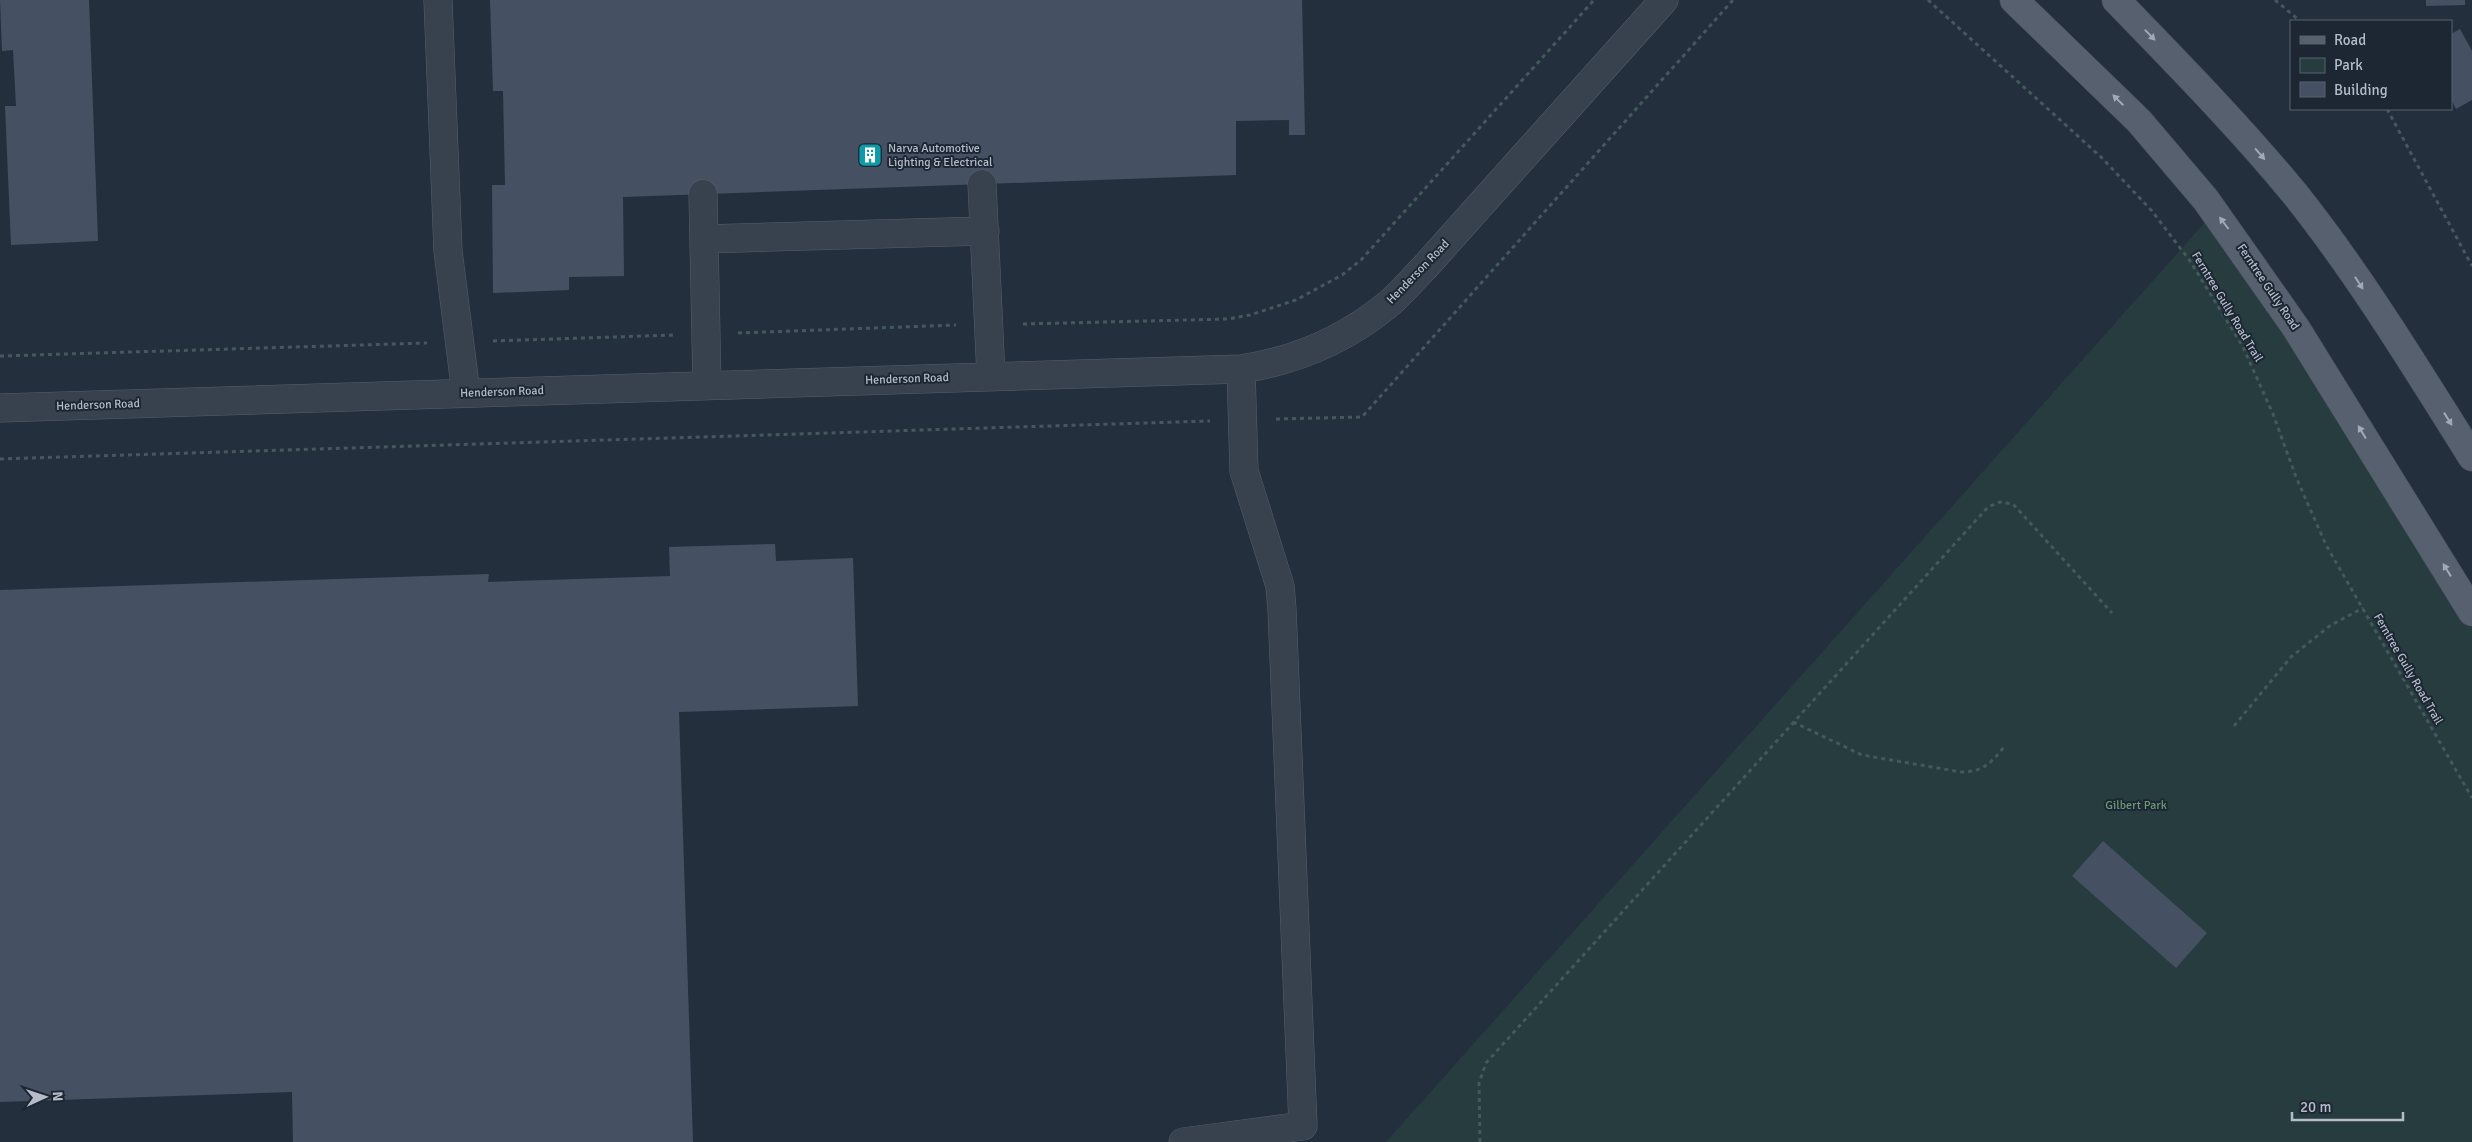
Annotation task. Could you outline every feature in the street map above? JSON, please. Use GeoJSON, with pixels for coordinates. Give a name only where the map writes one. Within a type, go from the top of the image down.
{"type":"FeatureCollection","features":[{"type":"Feature","properties":{"kind":"main road","name":"Ferntree Gully Road"},"geometry":{"type":"LineString","coordinates":[[2014,0],[2139,122],[2206,200],[2296,328],[2472,612]]}},
{"type":"Feature","properties":{"kind":"main road"},"geometry":{"type":"LineString","coordinates":[[2116,0],[2206,92],[2294,194],[2325,234],[2398,341],[2472,457]]}},
{"type":"Feature","properties":{"kind":"street"},"geometry":{"type":"LineString","coordinates":[[438,0],[448,251],[466,393]]}},
{"type":"Feature","properties":{"kind":"street","name":"Henderson Road"},"geometry":{"type":"LineString","coordinates":[[0,408],[1241,369],[1266,365],[1307,352],[1341,337],[1387,305],[1424,268],[1664,0]]}},
{"type":"Feature","properties":{"kind":"street"},"geometry":{"type":"LineString","coordinates":[[982,184],[991,376]]}},
{"type":"Feature","properties":{"kind":"street"},"geometry":{"type":"LineString","coordinates":[[703,194],[707,386]]}},
{"type":"Feature","properties":{"kind":"street"},"geometry":{"type":"LineString","coordinates":[[704,239],[984,231]]}},
{"type":"Feature","properties":{"kind":"street"},"geometry":{"type":"LineString","coordinates":[[1182,1142],[1303,1126],[1282,609],[1280,586],[1244,471],[1241,369]]}},
{"type":"Feature","properties":{"kind":"path"},"geometry":{"type":"LineString","coordinates":[[0,356],[988,324],[1228,319],[1274,308],[1296,300],[1320,287],[1361,260],[1594,0]]}},
{"type":"Feature","properties":{"kind":"path","name":"Ferntree Gully Road Trail"},"geometry":{"type":"LineString","coordinates":[[1928,0],[2102,158],[2152,211],[2190,261],[2243,347],[2326,545],[2472,798]]}},
{"type":"Feature","properties":{"kind":"path"},"geometry":{"type":"LineString","coordinates":[[2275,0],[2299,20]]}},
{"type":"Feature","properties":{"kind":"path"},"geometry":{"type":"LineString","coordinates":[[2388,110],[2472,266]]}},
{"type":"Feature","properties":{"kind":"path"},"geometry":{"type":"LineString","coordinates":[[1480,1142],[1479,1083],[1486,1063],[1658,875],[1988,507],[2007,502],[2021,511],[2112,613]]}},
{"type":"Feature","properties":{"kind":"path"},"geometry":{"type":"LineString","coordinates":[[2234,726],[2291,657],[2331,625],[2362,608]]}},
{"type":"Feature","properties":{"kind":"path"},"geometry":{"type":"LineString","coordinates":[[1794,722],[1862,755],[1961,772],[1973,771],[1989,765],[2004,747]]}},
{"type":"Feature","properties":{"kind":"green space","name":"Gilbert Park"},"geometry":{"type":"Polygon","coordinates":[[[2215,211],[2472,612],[2472,1142],[1386,1142],[2215,211]]]}},
{"type":"Feature","properties":{"kind":"building"},"geometry":{"type":"Polygon","coordinates":[[[0,0],[89,0],[98,241],[11,245],[5,106],[16,106],[13,50],[2,51],[0,0]]]}},
{"type":"Feature","properties":{"kind":"building","name":"Narva Automotive Lighting & Electrical"},"geometry":{"type":"Polygon","coordinates":[[[490,0],[1302,0],[1305,135],[1289,135],[1289,120],[1236,121],[1236,175],[623,197],[624,276],[569,277],[569,290],[493,293],[492,185],[505,185],[503,91],[493,91],[490,0]]]}},
{"type":"Feature","properties":{"kind":"building"},"geometry":{"type":"Polygon","coordinates":[[[2426,0],[2465,0],[2465,5],[2426,6],[2426,0]]]}},
{"type":"Feature","properties":{"kind":"building"},"geometry":{"type":"Polygon","coordinates":[[[2460,29],[2472,51],[2472,100],[2456,109],[2452,101],[2452,33],[2460,29]]]}},
{"type":"Feature","properties":{"kind":"building"},"geometry":{"type":"Polygon","coordinates":[[[775,544],[776,561],[853,558],[858,706],[679,712],[693,1142],[293,1142],[292,1092],[0,1102],[0,590],[489,574],[488,582],[670,576],[669,547],[775,544]]]}},
{"type":"Feature","properties":{"kind":"building"},"geometry":{"type":"Polygon","coordinates":[[[2103,841],[2207,933],[2176,968],[2072,876],[2103,841]]]}},
{"type":"Feature","properties":{"kind":"place","name":"Narva Automotive Lighting & Electrical"},"geometry":{"type":"Point","coordinates":[870,155]}}]}
